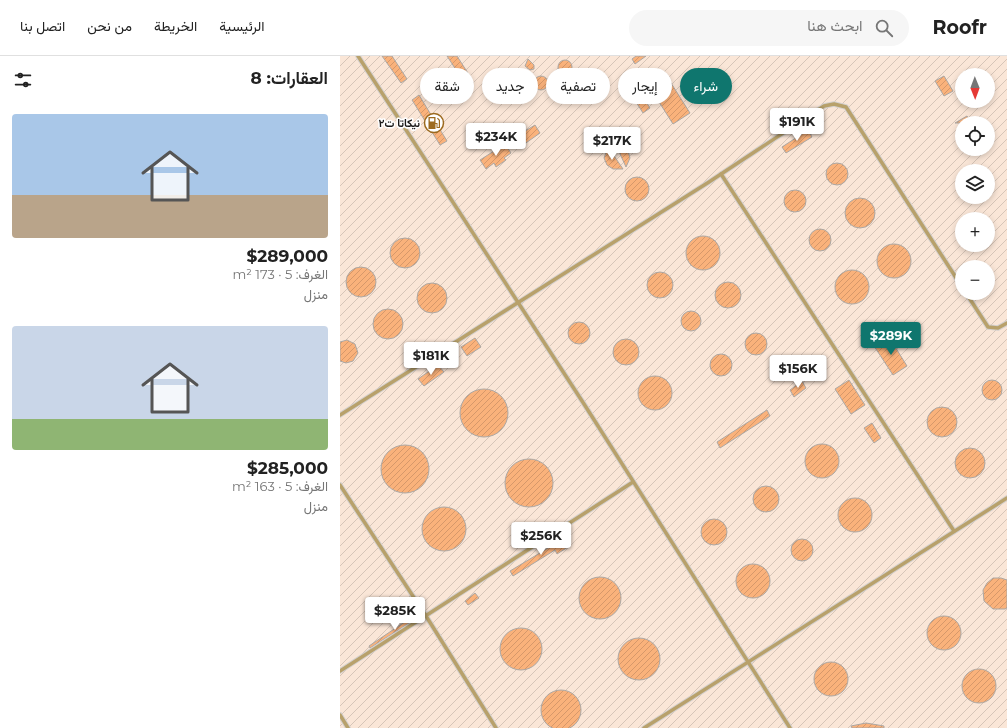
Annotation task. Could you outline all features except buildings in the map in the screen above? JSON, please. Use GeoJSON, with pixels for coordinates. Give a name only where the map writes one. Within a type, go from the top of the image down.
{"type":"FeatureCollection","features":[{"type":"Feature","properties":{"kind":"lane"},"geometry":{"type":"LineString","coordinates":[[358,56],[790,728]]}},
{"type":"Feature","properties":{"kind":"lane"},"geometry":{"type":"LineString","coordinates":[[340,415],[721,174],[824,106],[834,104],[846,107],[955,276]]}},
{"type":"Feature","properties":{"kind":"lane"},"geometry":{"type":"LineString","coordinates":[[721,174],[954,531]]}},
{"type":"Feature","properties":{"kind":"lane"},"geometry":{"type":"LineString","coordinates":[[971,300],[988,327],[998,328],[1007,323]]}},
{"type":"Feature","properties":{"kind":"lane"},"geometry":{"type":"LineString","coordinates":[[340,671],[633,482]]}},
{"type":"Feature","properties":{"kind":"lane"},"geometry":{"type":"LineString","coordinates":[[340,485],[426,616],[496,728]]}},
{"type":"Feature","properties":{"kind":"lane"},"geometry":{"type":"LineString","coordinates":[[644,728],[1007,498]]}},
{"type":"Feature","properties":{"kind":"lane"},"geometry":{"type":"LineString","coordinates":[[340,715],[348,728]]}},
{"type":"Feature","properties":{"kind":"shaded area"},"geometry":{"type":"Polygon","coordinates":[[[340,56],[1007,56],[1007,728],[340,728],[340,56]]]}},
{"type":"Feature","properties":{"kind":"place","name":"نيكاتا ت٢"},"geometry":{"type":"Point","coordinates":[434,123]}}]}
